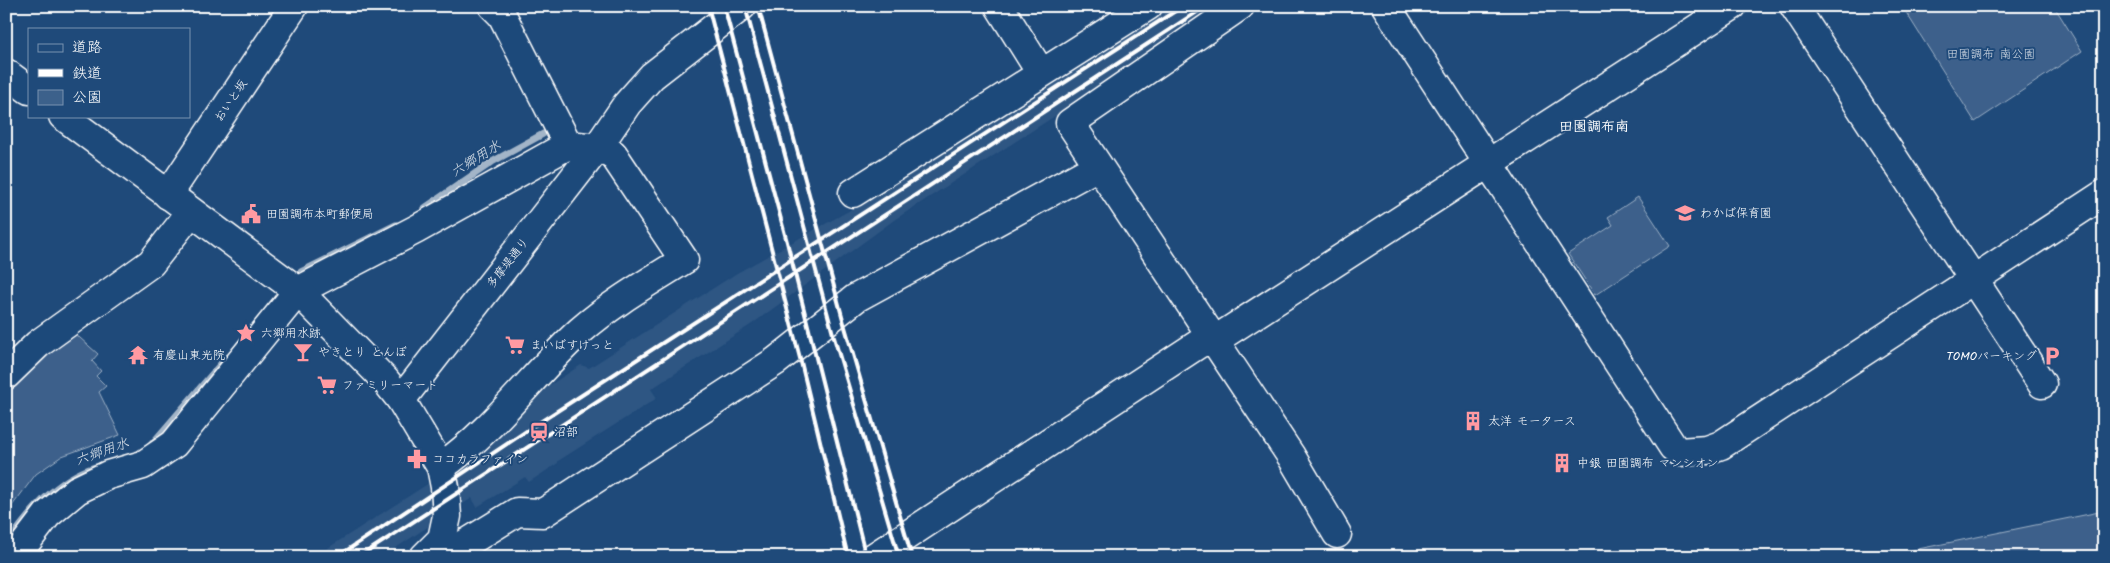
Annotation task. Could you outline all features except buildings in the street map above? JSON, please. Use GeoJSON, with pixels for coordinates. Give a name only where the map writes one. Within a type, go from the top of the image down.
{"type":"FeatureCollection","features":[{"type":"Feature","properties":{"kind":"street","name":"おいと坂"},"geometry":{"type":"LineString","coordinates":[[168,195],[294,6]]}},
{"type":"Feature","properties":{"kind":"street"},"geometry":{"type":"LineString","coordinates":[[493,6],[502,16],[568,145]]}},
{"type":"Feature","properties":{"kind":"street","name":"多摩堤通り"},"geometry":{"type":"LineString","coordinates":[[401,400],[597,148],[627,104],[652,76],[742,6]]}},
{"type":"Feature","properties":{"kind":"street"},"geometry":{"type":"LineString","coordinates":[[999,6],[1041,73]]}},
{"type":"Feature","properties":{"kind":"street"},"geometry":{"type":"LineString","coordinates":[[853,193],[1148,6]]}},
{"type":"Feature","properties":{"kind":"street"},"geometry":{"type":"LineString","coordinates":[[1240,6],[1070,123],[1291,456],[1337,534]]}},
{"type":"Feature","properties":{"kind":"street"},"geometry":{"type":"LineString","coordinates":[[1386,6],[1673,447],[1679,452],[1721,445],[2104,194]]}},
{"type":"Feature","properties":{"kind":"street"},"geometry":{"type":"LineString","coordinates":[[874,557],[1200,343],[1215,340],[1732,6]]}},
{"type":"Feature","properties":{"kind":"street"},"geometry":{"type":"LineString","coordinates":[[1794,6],[2042,384]]}},
{"type":"Feature","properties":{"kind":"street"},"geometry":{"type":"LineString","coordinates":[[6,73],[28,89]]}},
{"type":"Feature","properties":{"kind":"street"},"geometry":{"type":"LineString","coordinates":[[66,118],[298,291],[385,380],[401,400],[441,467],[446,500],[445,528],[442,539],[424,557]]}},
{"type":"Feature","properties":{"kind":"street"},"geometry":{"type":"LineString","coordinates":[[15,557],[47,515],[77,490],[108,475],[143,466],[174,444],[298,291],[418,229],[568,145],[597,148],[613,154],[684,260],[623,298],[580,331],[479,438],[441,467]]}},
{"type":"Feature","properties":{"kind":"street"},"geometry":{"type":"LineString","coordinates":[[444,557],[517,512],[543,513],[776,361],[856,298],[1098,166]]}},
{"type":"Feature","properties":{"kind":"street"},"geometry":{"type":"LineString","coordinates":[[6,375],[38,344],[151,263],[191,212]]}},
{"type":"Feature","properties":{"kind":"shaded area"},"geometry":{"type":"Polygon","coordinates":[[[1161,6],[1225,6],[894,220],[752,324],[651,389],[657,398],[558,461],[558,463],[529,482],[525,477],[477,507],[472,498],[394,549],[380,551],[372,557],[314,557],[479,451],[516,407],[581,365],[589,368],[737,273],[863,203],[859,197],[1161,6]]]}},
{"type":"Feature","properties":{"kind":"green space","name":"田園調布 南公園"},"geometry":{"type":"Polygon","coordinates":[[[1902,6],[2054,6],[2082,51],[1975,122],[1902,6]]]}},
{"type":"Feature","properties":{"kind":"green space"},"geometry":{"type":"Polygon","coordinates":[[[1638,197],[1670,246],[1595,295],[1568,254],[1613,225],[1608,217],[1638,197]]]}},
{"type":"Feature","properties":{"kind":"green space"},"geometry":{"type":"Polygon","coordinates":[[[71,330],[98,354],[92,361],[101,371],[96,376],[106,386],[99,392],[120,435],[62,456],[36,474],[6,514],[6,396],[39,355],[71,330]]]}},
{"type":"Feature","properties":{"kind":"green space"},"geometry":{"type":"Polygon","coordinates":[[[2104,511],[2104,557],[1879,557],[2104,511]]]}},
{"type":"Feature","properties":{"kind":"waterway","name":"六郷用水"},"geometry":{"type":"LineString","coordinates":[[425,208],[492,162],[543,134]]}},
{"type":"Feature","properties":{"kind":"waterway","name":"六郷用水"},"geometry":{"type":"LineString","coordinates":[[301,272],[396,225]]}},
{"type":"Feature","properties":{"kind":"waterway","name":"六郷用水"},"geometry":{"type":"LineString","coordinates":[[151,445],[226,358]]}},
{"type":"Feature","properties":{"kind":"waterway","name":"六郷用水"},"geometry":{"type":"LineString","coordinates":[[6,546],[24,521],[44,499],[68,480],[81,472],[95,467]]}},
{"type":"Feature","properties":{"kind":"railway"},"geometry":{"type":"LineString","coordinates":[[708,6],[801,362],[848,557]]}},
{"type":"Feature","properties":{"kind":"railway"},"geometry":{"type":"LineString","coordinates":[[724,6],[787,242],[866,557]]}},
{"type":"Feature","properties":{"kind":"railway"},"geometry":{"type":"LineString","coordinates":[[745,6],[833,334],[899,557]]}},
{"type":"Feature","properties":{"kind":"railway"},"geometry":{"type":"LineString","coordinates":[[758,6],[845,327],[912,557]]}},
{"type":"Feature","properties":{"kind":"railway"},"geometry":{"type":"LineString","coordinates":[[337,557],[534,426],[1183,6]]}},
{"type":"Feature","properties":{"kind":"railway"},"geometry":{"type":"LineString","coordinates":[[359,557],[1206,6]]}},
{"type":"Feature","properties":{"kind":"place","name":"わかば保育園"},"geometry":{"type":"Point","coordinates":[1685,213]}},
{"type":"Feature","properties":{"kind":"place","name":"田園調布本町郵便局"},"geometry":{"type":"Point","coordinates":[251,214]}},
{"type":"Feature","properties":{"kind":"place","name":"六郷用水跡"},"geometry":{"type":"Point","coordinates":[246,333]}},
{"type":"Feature","properties":{"kind":"place","name":"まいばすけっと"},"geometry":{"type":"Point","coordinates":[515,345]}},
{"type":"Feature","properties":{"kind":"place","name":"やきとり とんぼ"},"geometry":{"type":"Point","coordinates":[303,352]}},
{"type":"Feature","properties":{"kind":"place","name":"有慶山東光院"},"geometry":{"type":"Point","coordinates":[138,355]}},
{"type":"Feature","properties":{"kind":"place","name":"TOMOパーキング"},"geometry":{"type":"Point","coordinates":[2052,356]}},
{"type":"Feature","properties":{"kind":"place","name":"ファミリーマート"},"geometry":{"type":"Point","coordinates":[327,385]}},
{"type":"Feature","properties":{"kind":"place","name":"太洋 モータース"},"geometry":{"type":"Point","coordinates":[1473,421]}},
{"type":"Feature","properties":{"kind":"place","name":"沼部"},"geometry":{"type":"Point","coordinates":[539,432]}},
{"type":"Feature","properties":{"kind":"place","name":"ココカラファイン"},"geometry":{"type":"Point","coordinates":[417,459]}},
{"type":"Feature","properties":{"kind":"place","name":"中銀 田園調布 マンシオン"},"geometry":{"type":"Point","coordinates":[1562,463]}},
{"type":"Feature","properties":{"kind":"district","name":"田園調布南"},"geometry":{"type":"Point","coordinates":[1594,127]}}]}
